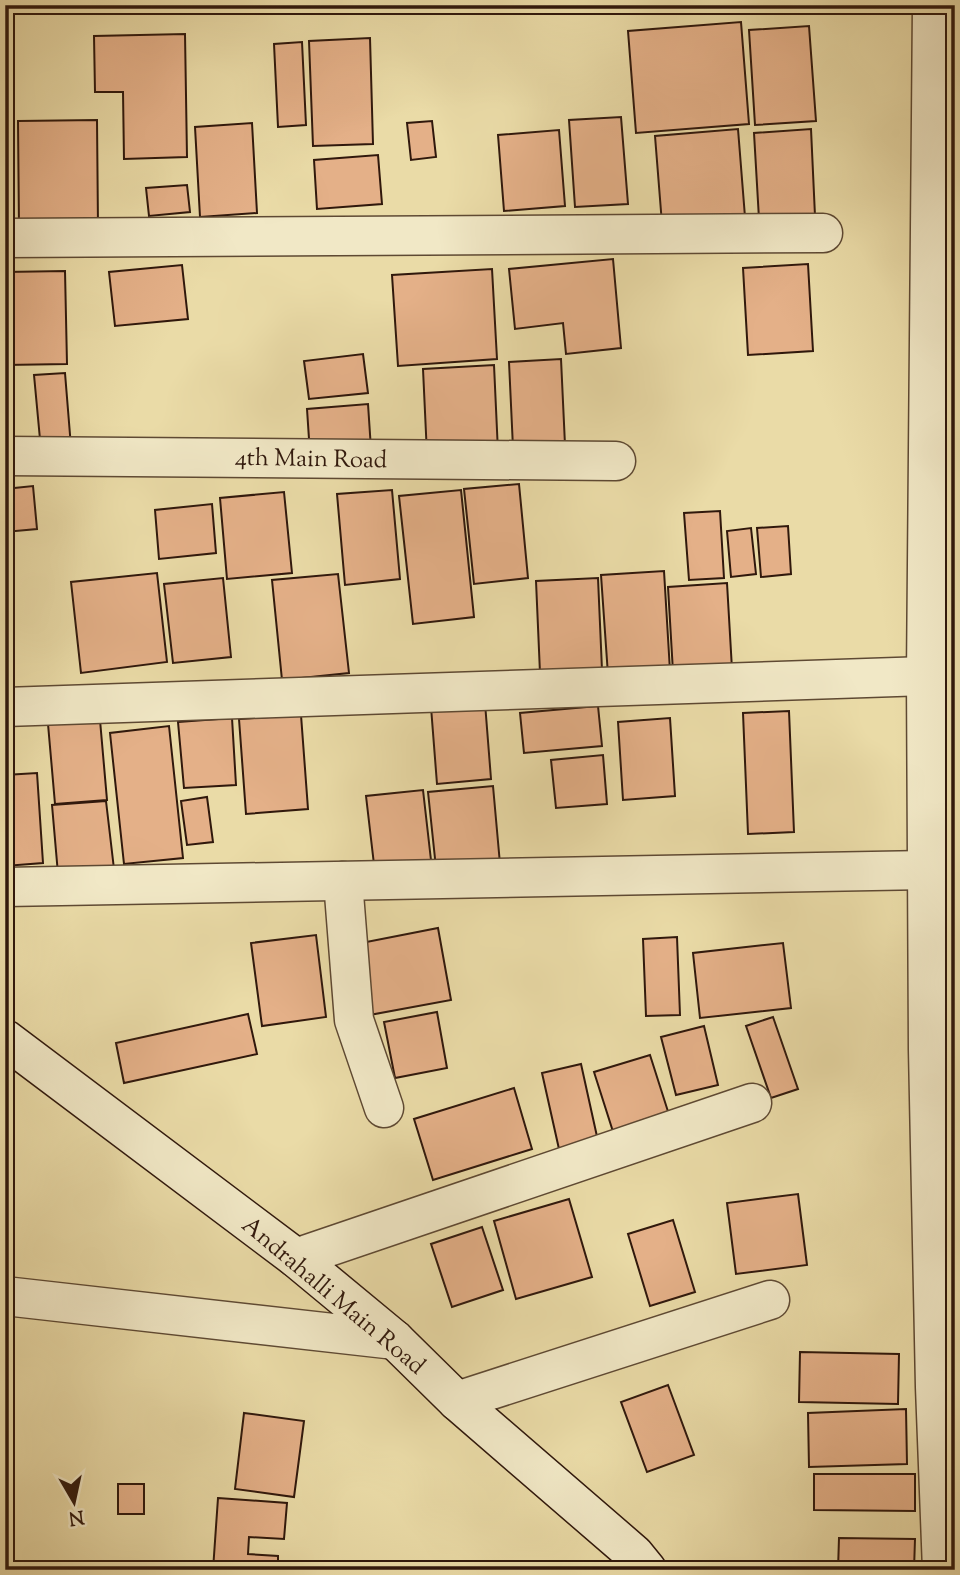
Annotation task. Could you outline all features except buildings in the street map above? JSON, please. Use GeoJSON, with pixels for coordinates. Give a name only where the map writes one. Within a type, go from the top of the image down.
{"type":"FeatureCollection","features":[{"type":"Feature","properties":{"kind":"street"},"geometry":{"type":"LineString","coordinates":[[932,5],[940,678],[928,870],[928,1050],[942,1570]]}},
{"type":"Feature","properties":{"kind":"street"},"geometry":{"type":"LineString","coordinates":[[5,238],[823,233]]}},
{"type":"Feature","properties":{"kind":"street","name":"4th Main Road"},"geometry":{"type":"LineString","coordinates":[[5,456],[617,461]]}},
{"type":"Feature","properties":{"kind":"street"},"geometry":{"type":"LineString","coordinates":[[5,707],[940,678]]}},
{"type":"Feature","properties":{"kind":"street"},"geometry":{"type":"LineString","coordinates":[[5,887],[928,870]]}},
{"type":"Feature","properties":{"kind":"street"},"geometry":{"type":"LineString","coordinates":[[343,881],[354,1020],[384,1108]]}},
{"type":"Feature","properties":{"kind":"street","name":"Andrahalli Main Road"},"geometry":{"type":"LineString","coordinates":[[5,1039],[296,1258],[395,1339],[457,1401],[634,1553],[648,1570]]}},
{"type":"Feature","properties":{"kind":"street"},"geometry":{"type":"LineString","coordinates":[[296,1258],[752,1103]]}},
{"type":"Feature","properties":{"kind":"street"},"geometry":{"type":"LineString","coordinates":[[5,1296],[395,1339]]}},
{"type":"Feature","properties":{"kind":"street"},"geometry":{"type":"LineString","coordinates":[[457,1401],[770,1300]]}}]}
